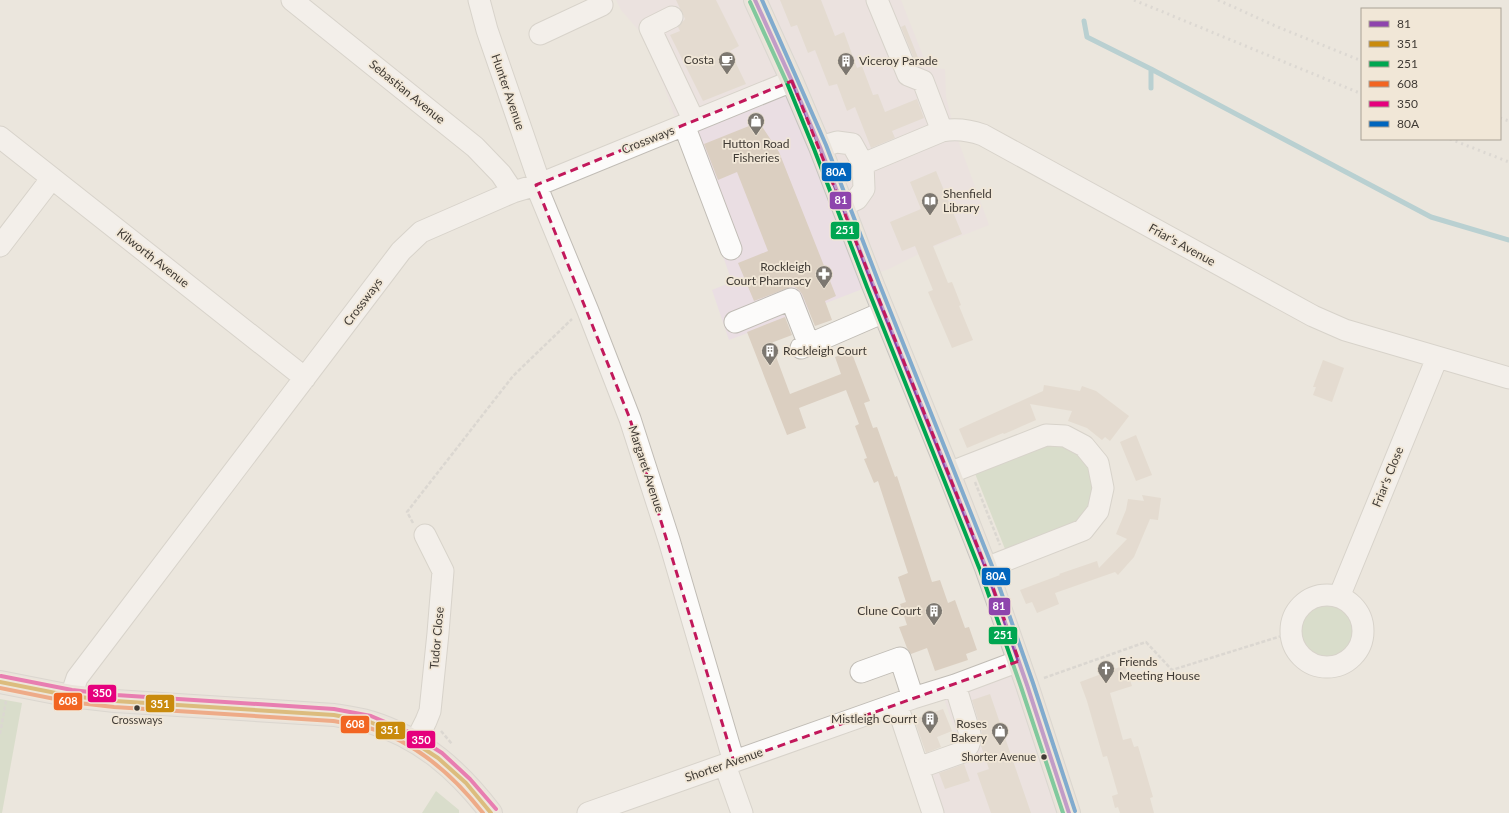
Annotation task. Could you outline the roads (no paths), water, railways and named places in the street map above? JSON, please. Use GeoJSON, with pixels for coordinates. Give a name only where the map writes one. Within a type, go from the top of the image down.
{"type":"FeatureCollection","features":[{"type":"Feature","properties":{"kind":"main road"},"geometry":{"type":"LineString","coordinates":[[755,0],[792,81],[844,205],[869,276],[884,312],[959,469],[996,564],[1018,661],[1069,813]]}},
{"type":"Feature","properties":{"kind":"main road"},"geometry":{"type":"LineString","coordinates":[[4,684],[71,696],[116,701],[334,715],[369,722],[393,730],[416,741],[447,764],[474,790],[491,813]]}},
{"type":"Feature","properties":{"kind":"street","name":"Sebastian Avenue"},"geometry":{"type":"LineString","coordinates":[[292,0],[475,147],[501,174],[513,192]]}},
{"type":"Feature","properties":{"kind":"street","name":"Hunter Avenue"},"geometry":{"type":"LineString","coordinates":[[479,0],[487,30],[538,184]]}},
{"type":"Feature","properties":{"kind":"street"},"geometry":{"type":"LineString","coordinates":[[540,34],[602,6],[599,0]]}},
{"type":"Feature","properties":{"kind":"street"},"geometry":{"type":"LineString","coordinates":[[877,0],[908,75],[923,81],[942,131]]}},
{"type":"Feature","properties":{"kind":"street"},"geometry":{"type":"LineString","coordinates":[[672,17],[650,28],[689,123],[731,249]]}},
{"type":"Feature","properties":{"kind":"street","name":"Crossways"},"geometry":{"type":"LineString","coordinates":[[71,696],[77,678],[214,496],[401,251],[411,240],[421,232],[513,192],[538,184],[792,81]]}},
{"type":"Feature","properties":{"kind":"street","name":"Friar's Avenue"},"geometry":{"type":"LineString","coordinates":[[863,164],[942,131],[954,129],[969,130],[983,135],[1313,316],[1345,330],[1509,378]]}},
{"type":"Feature","properties":{"kind":"street","name":"Kilworth Avenue"},"geometry":{"type":"LineString","coordinates":[[0,137],[305,378]]}},
{"type":"Feature","properties":{"kind":"street"},"geometry":{"type":"LineString","coordinates":[[820,147],[836,142],[852,144],[863,164],[864,189],[857,198],[844,205]]}},
{"type":"Feature","properties":{"kind":"street"},"geometry":{"type":"LineString","coordinates":[[0,246],[52,178]]}},
{"type":"Feature","properties":{"kind":"street","name":"Margaret Avenue"},"geometry":{"type":"LineString","coordinates":[[538,184],[637,440],[670,540],[742,813]]}},
{"type":"Feature","properties":{"kind":"street"},"geometry":{"type":"LineString","coordinates":[[734,322],[791,299],[805,347],[884,312]]}},
{"type":"Feature","properties":{"kind":"street","name":"Friar's Close"},"geometry":{"type":"LineString","coordinates":[[1339,597],[1437,358]]}},
{"type":"Feature","properties":{"kind":"street"},"geometry":{"type":"LineString","coordinates":[[959,469],[1046,435],[1065,436],[1084,446],[1098,463],[1103,488],[1098,510],[1083,530],[996,564]]}},
{"type":"Feature","properties":{"kind":"street","name":"Tudor Close"},"geometry":{"type":"LineString","coordinates":[[416,741],[430,710],[443,571],[425,535]]}},
{"type":"Feature","properties":{"kind":"street"},"geometry":{"type":"LineString","coordinates":[[1330,595],[1339,597],[1350,603],[1358,612],[1362,623],[1363,635],[1360,646],[1348,660],[1332,667],[1320,666],[1309,662],[1300,654],[1294,644],[1291,633],[1292,623],[1296,613],[1310,600],[1320,596],[1330,595]]}},
{"type":"Feature","properties":{"kind":"street"},"geometry":{"type":"LineString","coordinates":[[861,672],[900,658],[905,701],[918,768],[934,813]]}},
{"type":"Feature","properties":{"kind":"street","name":"Shorter Avenue"},"geometry":{"type":"LineString","coordinates":[[592,812],[905,701],[955,685],[1018,661]]}},
{"type":"Feature","properties":{"kind":"street"},"geometry":{"type":"LineString","coordinates":[[918,768],[963,752],[968,747],[971,740],[970,734],[955,685]]}},
{"type":"Feature","properties":{"kind":"waterway"},"geometry":{"type":"LineString","coordinates":[[1084,21],[1087,37],[1151,69],[1151,88]]}},
{"type":"Feature","properties":{"kind":"waterway"},"geometry":{"type":"LineString","coordinates":[[1151,69],[1431,217],[1509,240]]}},
{"type":"Feature","properties":{"kind":"railway"},"geometry":{"type":"LineString","coordinates":[[1134,0],[1361,94]]}},
{"type":"Feature","properties":{"kind":"railway"},"geometry":{"type":"LineString","coordinates":[[1218,0],[1280,28],[1361,61]]}},
{"type":"Feature","properties":{"kind":"railway"},"geometry":{"type":"LineString","coordinates":[[1501,118],[1509,121]]}},
{"type":"Feature","properties":{"kind":"railway"},"geometry":{"type":"LineString","coordinates":[[1453,140],[1509,162]]}},
{"type":"Feature","properties":{"kind":"place","name":"Costa"},"geometry":{"type":"Point","coordinates":[727,75]}},
{"type":"Feature","properties":{"kind":"place","name":"Viceroy Parade"},"geometry":{"type":"Point","coordinates":[846,76]}},
{"type":"Feature","properties":{"kind":"place","name":"Hutton Road Fisheries"},"geometry":{"type":"Point","coordinates":[756,136]}},
{"type":"Feature","properties":{"kind":"place","name":"Shenfield Library"},"geometry":{"type":"Point","coordinates":[930,216]}},
{"type":"Feature","properties":{"kind":"place","name":"Rockleigh Court Pharmacy"},"geometry":{"type":"Point","coordinates":[824,289]}},
{"type":"Feature","properties":{"kind":"place","name":"Rockleigh Court"},"geometry":{"type":"Point","coordinates":[770,366]}},
{"type":"Feature","properties":{"kind":"place","name":"Clune Court"},"geometry":{"type":"Point","coordinates":[934,626]}},
{"type":"Feature","properties":{"kind":"place","name":"Friends Meeting House"},"geometry":{"type":"Point","coordinates":[1106,684]}},
{"type":"Feature","properties":{"kind":"place","name":"Crossways"},"geometry":{"type":"Point","coordinates":[137,708]}},
{"type":"Feature","properties":{"kind":"place","name":"Mistleigh Courrt"},"geometry":{"type":"Point","coordinates":[930,734]}},
{"type":"Feature","properties":{"kind":"place","name":"Roses Bakery"},"geometry":{"type":"Point","coordinates":[1000,746]}},
{"type":"Feature","properties":{"kind":"place","name":"Shorter Avenue"},"geometry":{"type":"Point","coordinates":[1044,757]}}]}
